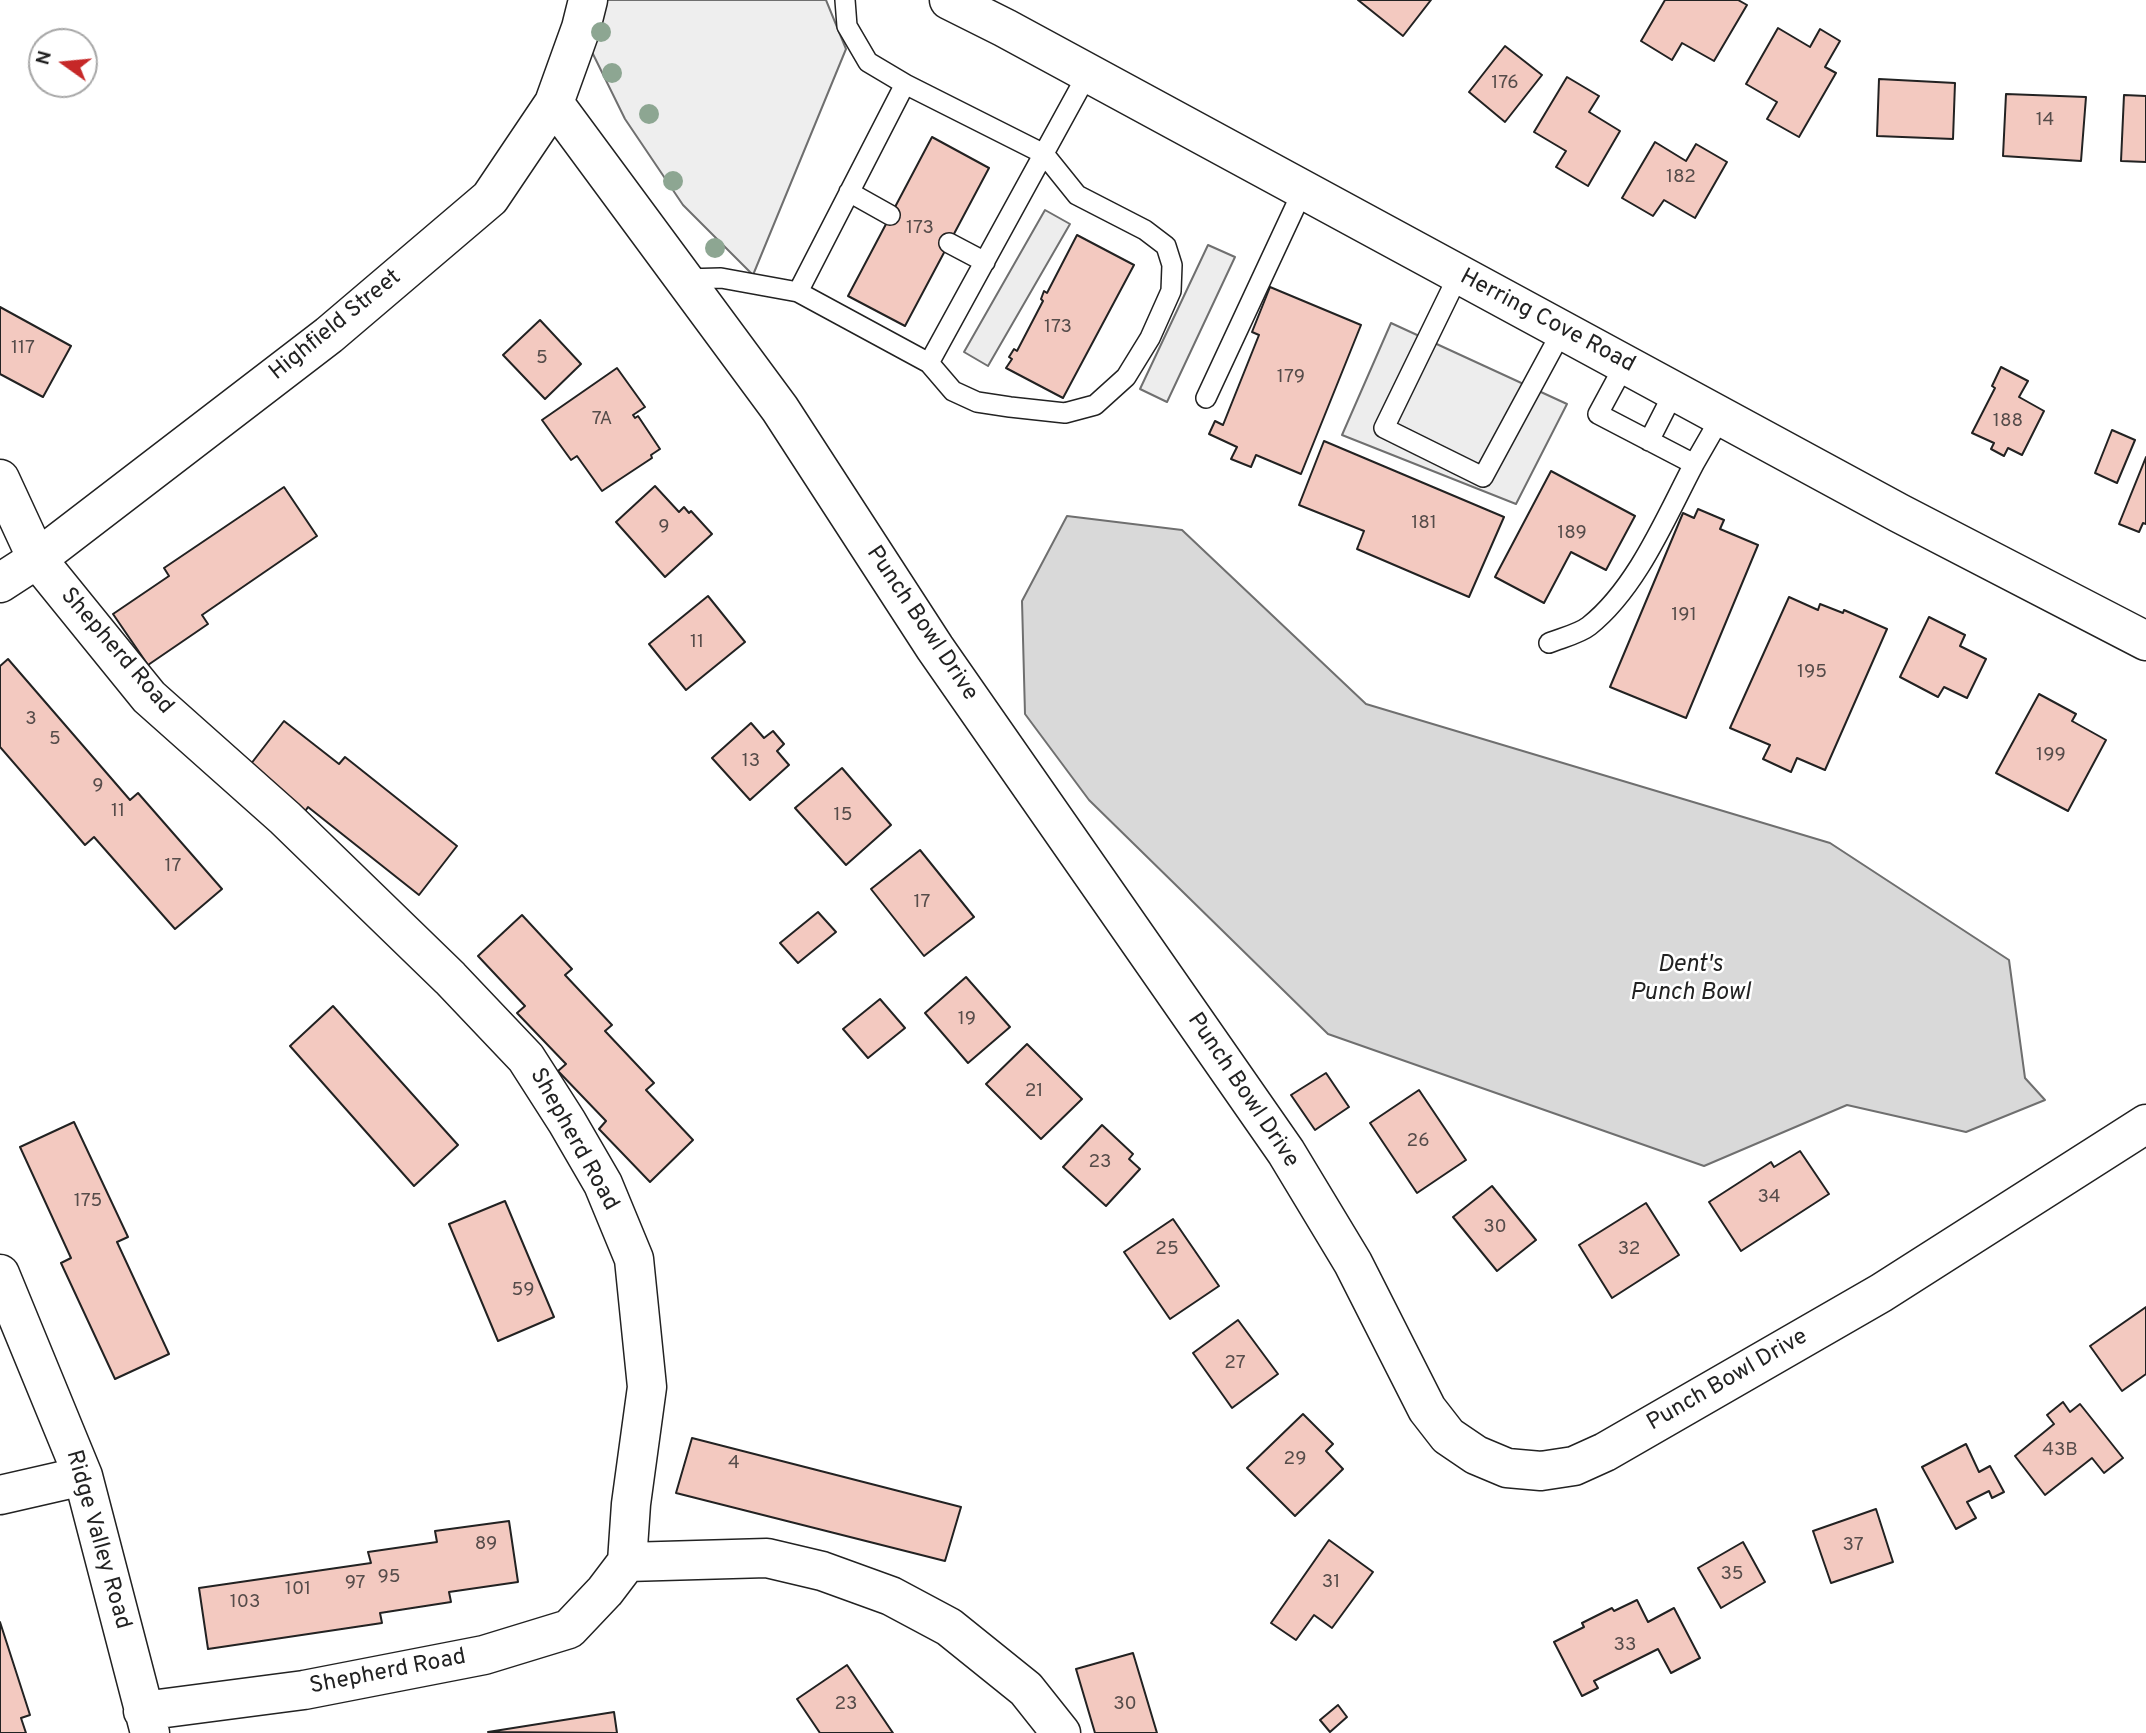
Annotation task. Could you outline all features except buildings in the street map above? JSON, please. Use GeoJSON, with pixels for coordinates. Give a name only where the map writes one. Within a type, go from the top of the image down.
{"type":"FeatureCollection","features":[{"type":"Feature","properties":{"kind":"street","name":"Highfield Street"},"geometry":{"type":"LineString","coordinates":[[0,583],[37,559],[329,335],[490,198],[554,103],[581,28],[588,0]]}},
{"type":"Feature","properties":{"kind":"street","name":"Herring Cove Road"},"geometry":{"type":"LineString","coordinates":[[949,0],[1899,513],[2146,641]]}},
{"type":"Feature","properties":{"kind":"street","name":"Punch Bowl Drive"},"geometry":{"type":"LineString","coordinates":[[554,103],[780,409],[935,649],[1286,1152],[1353,1263],[1427,1409],[1448,1436],[1476,1455],[1507,1468],[1541,1471],[1574,1466],[1605,1452],[1881,1293],[2146,1124]]}},
{"type":"Feature","properties":{"kind":"street","name":"Shepherd Road"},"geometry":{"type":"LineString","coordinates":[[0,479],[37,559],[149,697],[285,818],[450,978],[526,1058],[603,1184],[634,1259],[647,1387],[631,1504],[627,1562],[605,1591],[569,1629],[484,1655],[146,1722]]}},
{"type":"Feature","properties":{"kind":"street","name":"Ridge Valley Road"},"geometry":{"type":"LineString","coordinates":[[0,1274],[83,1476],[146,1722]]}},
{"type":"Feature","properties":{"kind":"street"},"geometry":{"type":"LineString","coordinates":[[0,1495],[83,1476]]}},
{"type":"Feature","properties":{"kind":"street"},"geometry":{"type":"LineString","coordinates":[[627,1562],[767,1558],[822,1571],[891,1596],[949,1627],[1027,1689],[1061,1733]]}},
{"type":"Feature","properties":{"kind":"lane"},"geometry":{"type":"LineString","coordinates":[[684,279],[721,278],[798,292],[929,363],[953,391],[977,402],[1010,407],[1065,413],[1095,405],[1126,377],[1150,338],[1171,290],[1172,265],[1166,246],[1145,230],[1077,195],[1044,154],[905,84],[868,62],[847,26],[845,0]]}},
{"type":"Feature","properties":{"kind":"lane"},"geometry":{"type":"LineString","coordinates":[[929,363],[1088,73]]}},
{"type":"Feature","properties":{"kind":"lane"},"geometry":{"type":"LineString","coordinates":[[798,292],[905,84]]}},
{"type":"Feature","properties":{"kind":"lane"},"geometry":{"type":"LineString","coordinates":[[1206,398],[1303,190]]}},
{"type":"Feature","properties":{"kind":"lane"},"geometry":{"type":"LineString","coordinates":[[849,192],[890,215]]}},
{"type":"Feature","properties":{"kind":"lane"},"geometry":{"type":"LineString","coordinates":[[949,243],[985,262]]}},
{"type":"Feature","properties":{"kind":"lane"},"geometry":{"type":"LineString","coordinates":[[1459,274],[1384,428],[1483,477],[1562,331]]}},
{"type":"Feature","properties":{"kind":"lane"},"geometry":{"type":"LineString","coordinates":[[1625,365],[1598,414],[1694,464]]}},
{"type":"Feature","properties":{"kind":"lane"},"geometry":{"type":"LineString","coordinates":[[1649,441],[1674,391]]}},
{"type":"Feature","properties":{"kind":"lane"},"geometry":{"type":"LineString","coordinates":[[1549,643],[1587,627],[1618,596],[1643,559],[1721,416]]}},
{"type":"Feature","properties":{"kind":"shaded area"},"geometry":{"type":"Polygon","coordinates":[[[606,0],[826,0],[846,49],[753,275],[683,205],[625,119],[591,50],[606,0]]]}},
{"type":"Feature","properties":{"kind":"shaded area"},"geometry":{"type":"Polygon","coordinates":[[[1045,210],[1070,224],[988,366],[964,352],[1045,210]]]}},
{"type":"Feature","properties":{"kind":"shaded area"},"geometry":{"type":"Polygon","coordinates":[[[1208,245],[1235,257],[1167,402],[1140,389],[1208,245]]]}},
{"type":"Feature","properties":{"kind":"shaded area"},"geometry":{"type":"Polygon","coordinates":[[[1391,323],[1567,404],[1516,504],[1342,435],[1391,323]]]}},
{"type":"Feature","properties":{"kind":"water","name":"Dent's Punch Bowl"},"geometry":{"type":"Polygon","coordinates":[[[1067,516],[1182,530],[1366,704],[1830,843],[2009,960],[2025,1078],[2045,1100],[1966,1132],[1847,1105],[1704,1166],[1328,1034],[1089,800],[1025,714],[1022,601],[1067,516]]]}}]}
